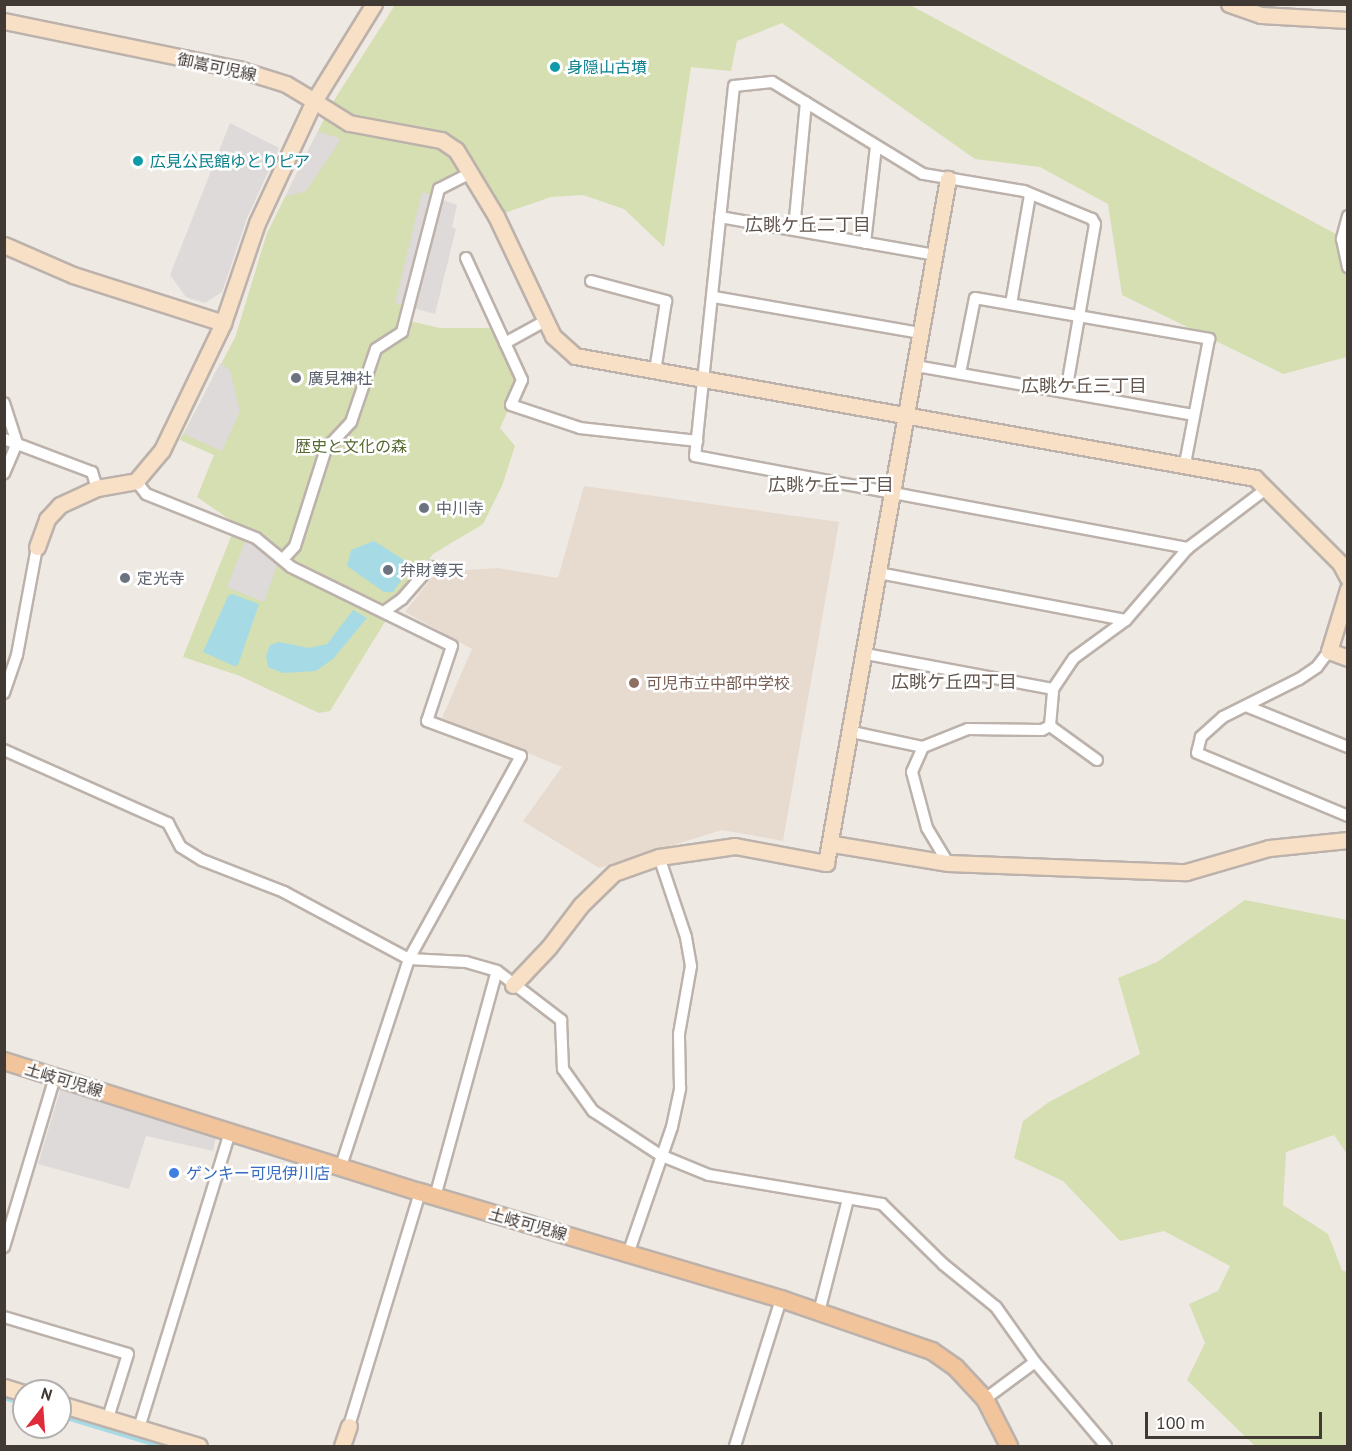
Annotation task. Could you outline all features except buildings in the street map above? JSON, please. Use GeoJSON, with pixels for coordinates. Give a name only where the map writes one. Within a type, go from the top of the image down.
{"type":"FeatureCollection","features":[{"type":"Feature","properties":{"kind":"main road","name":"土岐可児線"},"geometry":{"type":"LineString","coordinates":[[4,1061],[428,1195],[781,1299],[932,1351],[956,1368],[985,1399],[1009,1446]]}},
{"type":"Feature","properties":{"kind":"street"},"geometry":{"type":"LineString","coordinates":[[4,693],[17,655],[37,547],[47,519],[60,505],[98,488],[136,482],[162,450],[223,322],[257,223],[314,101],[374,4]]}},
{"type":"Feature","properties":{"kind":"street"},"geometry":{"type":"LineString","coordinates":[[1229,4],[1261,15],[1347,20]]}},
{"type":"Feature","properties":{"kind":"street","name":"御嵩可児線"},"geometry":{"type":"LineString","coordinates":[[4,21],[238,69],[285,84],[349,123],[441,140],[456,150],[472,172],[553,336],[575,356],[1255,478],[1340,562],[1347,578]]}},
{"type":"Feature","properties":{"kind":"street"},"geometry":{"type":"LineString","coordinates":[[1066,392],[1095,224],[1092,219],[1030,195],[923,174],[772,82],[734,86],[714,297],[695,456],[1188,548]]}},
{"type":"Feature","properties":{"kind":"street"},"geometry":{"type":"LineString","coordinates":[[794,229],[806,103]]}},
{"type":"Feature","properties":{"kind":"street"},"geometry":{"type":"LineString","coordinates":[[865,243],[876,147]]}},
{"type":"Feature","properties":{"kind":"street"},"geometry":{"type":"LineString","coordinates":[[284,558],[295,546],[326,449],[351,422],[376,349],[402,332],[438,189],[472,172]]}},
{"type":"Feature","properties":{"kind":"street"},"geometry":{"type":"LineString","coordinates":[[513,985],[549,947],[581,905],[614,873],[659,857],[735,846],[826,863],[832,844],[866,654],[948,179]]}},
{"type":"Feature","properties":{"kind":"street"},"geometry":{"type":"LineString","coordinates":[[1011,304],[1030,195]]}},
{"type":"Feature","properties":{"kind":"street"},"geometry":{"type":"LineString","coordinates":[[1347,216],[1342,239],[1347,267]]}},
{"type":"Feature","properties":{"kind":"street"},"geometry":{"type":"LineString","coordinates":[[720,217],[935,255]]}},
{"type":"Feature","properties":{"kind":"street"},"geometry":{"type":"LineString","coordinates":[[4,245],[84,279],[223,322]]}},
{"type":"Feature","properties":{"kind":"street"},"geometry":{"type":"LineString","coordinates":[[466,258],[522,380],[512,405],[580,428],[697,441]]}},
{"type":"Feature","properties":{"kind":"street"},"geometry":{"type":"LineString","coordinates":[[591,281],[666,301],[655,371]]}},
{"type":"Feature","properties":{"kind":"street"},"geometry":{"type":"LineString","coordinates":[[714,297],[921,333]]}},
{"type":"Feature","properties":{"kind":"street"},"geometry":{"type":"LineString","coordinates":[[960,373],[975,298],[1209,339],[1185,464]]}},
{"type":"Feature","properties":{"kind":"street"},"geometry":{"type":"LineString","coordinates":[[505,343],[545,321]]}},
{"type":"Feature","properties":{"kind":"street"},"geometry":{"type":"LineString","coordinates":[[916,366],[1194,415]]}},
{"type":"Feature","properties":{"kind":"street"},"geometry":{"type":"LineString","coordinates":[[4,403],[17,443],[4,473]]}},
{"type":"Feature","properties":{"kind":"street"},"geometry":{"type":"LineString","coordinates":[[4,440],[92,472],[98,488]]}},
{"type":"Feature","properties":{"kind":"street"},"geometry":{"type":"LineString","coordinates":[[136,482],[146,494],[256,538],[284,558],[291,567],[385,611],[403,625],[452,646],[427,721],[521,756],[409,959],[341,1166]]}},
{"type":"Feature","properties":{"kind":"street"},"geometry":{"type":"LineString","coordinates":[[1050,726],[1053,689],[1080,651],[1126,620],[1188,548],[1266,489]]}},
{"type":"Feature","properties":{"kind":"street"},"geometry":{"type":"LineString","coordinates":[[385,611],[402,599],[430,567]]}},
{"type":"Feature","properties":{"kind":"street"},"geometry":{"type":"LineString","coordinates":[[879,573],[1126,620]]}},
{"type":"Feature","properties":{"kind":"street"},"geometry":{"type":"LineString","coordinates":[[1347,589],[1329,651],[1317,667],[1299,680],[1223,717],[1201,737],[1197,753],[1347,816]]}},
{"type":"Feature","properties":{"kind":"street"},"geometry":{"type":"LineString","coordinates":[[1329,651],[1347,658]]}},
{"type":"Feature","properties":{"kind":"street"},"geometry":{"type":"LineString","coordinates":[[866,654],[1053,689]]}},
{"type":"Feature","properties":{"kind":"street"},"geometry":{"type":"LineString","coordinates":[[1246,706],[1347,747]]}},
{"type":"Feature","properties":{"kind":"street"},"geometry":{"type":"LineString","coordinates":[[852,732],[923,747],[968,729],[1042,730],[1050,726]]}},
{"type":"Feature","properties":{"kind":"street"},"geometry":{"type":"LineString","coordinates":[[1050,726],[1097,760]]}},
{"type":"Feature","properties":{"kind":"street"},"geometry":{"type":"LineString","coordinates":[[923,747],[912,772],[927,828],[948,863]]}},
{"type":"Feature","properties":{"kind":"street"},"geometry":{"type":"LineString","coordinates":[[4,750],[168,823],[181,848],[202,860],[284,892],[409,959],[466,962],[497,971],[561,1020],[563,1069],[593,1111],[660,1155],[709,1175],[882,1204],[943,1264],[996,1307],[1035,1362],[1107,1446]]}},
{"type":"Feature","properties":{"kind":"street"},"geometry":{"type":"LineString","coordinates":[[832,844],[948,863],[1186,872],[1269,848],[1347,840]]}},
{"type":"Feature","properties":{"kind":"street"},"geometry":{"type":"LineString","coordinates":[[628,1254],[660,1155],[672,1127],[680,1088],[679,1034],[691,966],[686,937],[659,857]]}},
{"type":"Feature","properties":{"kind":"street"},"geometry":{"type":"LineString","coordinates":[[342,1446],[428,1195],[497,971]]}},
{"type":"Feature","properties":{"kind":"street"},"geometry":{"type":"LineString","coordinates":[[4,1247],[55,1077]]}},
{"type":"Feature","properties":{"kind":"street"},"geometry":{"type":"LineString","coordinates":[[139,1428],[230,1133]]}},
{"type":"Feature","properties":{"kind":"street"},"geometry":{"type":"LineString","coordinates":[[819,1312],[849,1199]]}},
{"type":"Feature","properties":{"kind":"street"},"geometry":{"type":"LineString","coordinates":[[735,1446],[781,1299]]}},
{"type":"Feature","properties":{"kind":"street"},"geometry":{"type":"LineString","coordinates":[[4,1317],[128,1354],[108,1418]]}},
{"type":"Feature","properties":{"kind":"street"},"geometry":{"type":"LineString","coordinates":[[985,1399],[1035,1362]]}},
{"type":"Feature","properties":{"kind":"street"},"geometry":{"type":"LineString","coordinates":[[72,1408],[199,1446]]}},
{"type":"Feature","properties":{"kind":"shaded area"},"geometry":{"type":"Polygon","coordinates":[[[230,123],[279,148],[247,218],[222,292],[205,303],[186,297],[170,275],[230,123]]]}},
{"type":"Feature","properties":{"kind":"shaded area"},"geometry":{"type":"Polygon","coordinates":[[[318,131],[341,139],[306,191],[285,197],[318,131]]]}},
{"type":"Feature","properties":{"kind":"shaded area"},"geometry":{"type":"Polygon","coordinates":[[[422,192],[457,205],[452,227],[456,229],[435,314],[395,303],[422,192]]]}},
{"type":"Feature","properties":{"kind":"shaded area"},"geometry":{"type":"Polygon","coordinates":[[[220,363],[230,370],[240,411],[222,451],[184,434],[220,363]]]}},
{"type":"Feature","properties":{"kind":"shaded area","name":"可児市立中部中学校"},"geometry":{"type":"Polygon","coordinates":[[[584,486],[839,522],[783,841],[722,830],[599,868],[523,821],[562,767],[442,718],[472,649],[405,612],[436,572],[498,568],[558,578],[584,486]]]}},
{"type":"Feature","properties":{"kind":"shaded area"},"geometry":{"type":"Polygon","coordinates":[[[246,540],[277,565],[264,602],[227,587],[246,540]]]}},
{"type":"Feature","properties":{"kind":"shaded area"},"geometry":{"type":"Polygon","coordinates":[[[61,1087],[216,1136],[213,1151],[146,1136],[129,1189],[38,1164],[61,1087]]]}},
{"type":"Feature","properties":{"kind":"green space","name":"歴史と文化の森"},"geometry":{"type":"Polygon","coordinates":[[[395,5],[910,5],[1347,240],[1347,357],[1283,374],[1122,295],[1108,204],[1040,167],[975,159],[782,23],[737,41],[731,71],[691,67],[664,247],[624,209],[583,195],[551,197],[496,216],[472,172],[438,189],[405,320],[440,328],[498,328],[522,380],[500,428],[515,446],[502,486],[483,524],[433,554],[404,591],[330,711],[319,713],[240,676],[183,657],[236,524],[197,497],[214,455],[180,440],[235,338],[267,233],[331,105],[395,5]]]}},
{"type":"Feature","properties":{"kind":"green space"},"geometry":{"type":"Polygon","coordinates":[[[1245,900],[1347,920],[1347,1154],[1334,1135],[1286,1152],[1283,1205],[1328,1234],[1342,1270],[1347,1272],[1347,1446],[1255,1446],[1187,1380],[1205,1343],[1189,1304],[1218,1291],[1230,1266],[1164,1231],[1120,1241],[1063,1181],[1014,1158],[1023,1121],[1049,1102],[1140,1054],[1118,978],[1157,962],[1245,900]]]}},
{"type":"Feature","properties":{"kind":"water"},"geometry":{"type":"Polygon","coordinates":[[[374,541],[412,565],[393,592],[384,592],[347,566],[351,550],[374,541]]]}},
{"type":"Feature","properties":{"kind":"water"},"geometry":{"type":"Polygon","coordinates":[[[232,594],[259,604],[238,665],[234,666],[203,652],[228,596],[232,594]]]}},
{"type":"Feature","properties":{"kind":"water"},"geometry":{"type":"Polygon","coordinates":[[[353,610],[367,618],[333,659],[316,671],[283,673],[268,667],[266,656],[270,645],[279,642],[309,648],[327,644],[353,610]]]}},
{"type":"Feature","properties":{"kind":"waterway"},"geometry":{"type":"LineString","coordinates":[[4,1398],[12,1400]]}},
{"type":"Feature","properties":{"kind":"waterway"},"geometry":{"type":"LineString","coordinates":[[72,1420],[159,1446]]}},
{"type":"Feature","properties":{"kind":"place","name":"身隠山古墳"},"geometry":{"type":"Point","coordinates":[555,67]}},
{"type":"Feature","properties":{"kind":"place","name":"広見公民館ゆとりピア"},"geometry":{"type":"Point","coordinates":[138,161]}},
{"type":"Feature","properties":{"kind":"place","name":"廣見神社"},"geometry":{"type":"Point","coordinates":[296,378]}},
{"type":"Feature","properties":{"kind":"place","name":"中川寺"},"geometry":{"type":"Point","coordinates":[424,508]}},
{"type":"Feature","properties":{"kind":"place","name":"弁財尊天"},"geometry":{"type":"Point","coordinates":[388,570]}},
{"type":"Feature","properties":{"kind":"place","name":"定光寺"},"geometry":{"type":"Point","coordinates":[125,578]}},
{"type":"Feature","properties":{"kind":"place","name":"可児市立中部中学校"},"geometry":{"type":"Point","coordinates":[634,683]}},
{"type":"Feature","properties":{"kind":"place","name":"ゲンキー可児伊川店"},"geometry":{"type":"Point","coordinates":[174,1173]}},
{"type":"Feature","properties":{"kind":"district","name":"広眺ケ丘二丁目"},"geometry":{"type":"Point","coordinates":[808,225]}},
{"type":"Feature","properties":{"kind":"district","name":"広眺ケ丘三丁目"},"geometry":{"type":"Point","coordinates":[1084,386]}},
{"type":"Feature","properties":{"kind":"district","name":"広眺ケ丘一丁目"},"geometry":{"type":"Point","coordinates":[831,485]}},
{"type":"Feature","properties":{"kind":"district","name":"広眺ケ丘四丁目"},"geometry":{"type":"Point","coordinates":[954,682]}}]}
